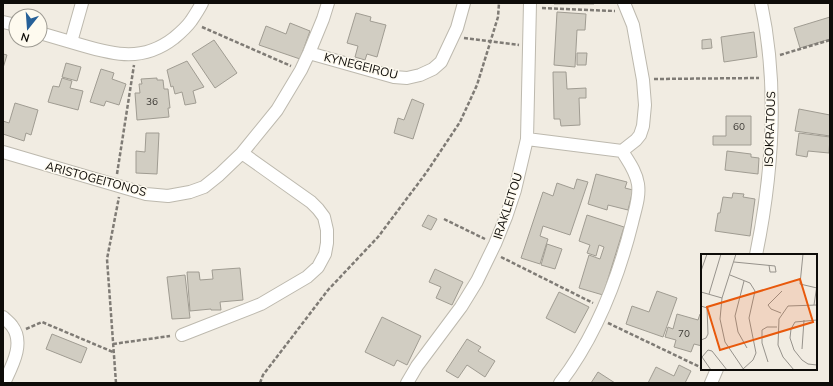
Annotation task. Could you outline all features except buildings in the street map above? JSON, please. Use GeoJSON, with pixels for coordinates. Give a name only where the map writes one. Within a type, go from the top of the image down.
{"type":"FeatureCollection","features":[{"type":"Feature","properties":{"kind":"street"},"geometry":{"type":"LineString","coordinates":[[71,42],[82,3]]}},
{"type":"Feature","properties":{"kind":"street"},"geometry":{"type":"LineString","coordinates":[[48,35],[115,54],[136,54],[162,46],[181,32],[191,22],[202,3]]}},
{"type":"Feature","properties":{"kind":"street","name":"ARISTOGEITONOS"},"geometry":{"type":"LineString","coordinates":[[3,152],[146,194],[168,196],[190,192],[204,187],[242,153],[277,110],[301,70],[323,19],[328,3]]}},
{"type":"Feature","properties":{"kind":"street","name":"KYNEGEIROU"},"geometry":{"type":"LineString","coordinates":[[309,53],[394,77],[408,78],[420,75],[433,69],[441,62],[457,28],[464,3]]}},
{"type":"Feature","properties":{"kind":"street","name":"ISOKRATOUS"},"geometry":{"type":"LineString","coordinates":[[756,254],[768,186],[772,130],[772,78],[761,3]]}},
{"type":"Feature","properties":{"kind":"street","name":"IRAKLEITOU"},"geometry":{"type":"LineString","coordinates":[[408,383],[416,366],[462,307],[477,281],[494,248],[515,190],[527,139],[530,5]]}},
{"type":"Feature","properties":{"kind":"street"},"geometry":{"type":"LineString","coordinates":[[527,139],[622,151],[640,135],[644,126],[645,105],[643,80],[633,25],[626,7]]}},
{"type":"Feature","properties":{"kind":"street"},"geometry":{"type":"LineString","coordinates":[[560,383],[581,351],[601,314],[626,246],[638,196],[637,178],[634,170],[622,151]]}},
{"type":"Feature","properties":{"kind":"street"},"geometry":{"type":"LineString","coordinates":[[182,334],[261,304],[307,277],[318,267],[325,254],[327,230],[324,217],[318,209],[311,202],[242,153]]}},
{"type":"Feature","properties":{"kind":"street"},"geometry":{"type":"LineString","coordinates":[[3,318],[12,325],[16,333],[18,344],[15,356],[4,383]]}},
{"type":"Feature","properties":{"kind":"street"},"geometry":{"type":"LineString","coordinates":[[711,383],[717,370]]}},
{"type":"Feature","properties":{"kind":"path"},"geometry":{"type":"LineString","coordinates":[[260,383],[263,375],[328,290],[378,237],[426,172],[460,122],[478,86],[498,17],[499,3]]}},
{"type":"Feature","properties":{"kind":"path"},"geometry":{"type":"LineString","coordinates":[[530,5],[626,7]]}},
{"type":"Feature","properties":{"kind":"path"},"geometry":{"type":"LineString","coordinates":[[191,22],[301,70]]}},
{"type":"Feature","properties":{"kind":"path"},"geometry":{"type":"LineString","coordinates":[[453,37],[529,46]]}},
{"type":"Feature","properties":{"kind":"path"},"geometry":{"type":"LineString","coordinates":[[770,58],[830,40]]}},
{"type":"Feature","properties":{"kind":"path"},"geometry":{"type":"LineString","coordinates":[[116,383],[107,260],[136,54]]}},
{"type":"Feature","properties":{"kind":"path"},"geometry":{"type":"LineString","coordinates":[[643,80],[772,78]]}},
{"type":"Feature","properties":{"kind":"path"},"geometry":{"type":"LineString","coordinates":[[444,219],[601,314],[701,367]]}},
{"type":"Feature","properties":{"kind":"path"},"geometry":{"type":"LineString","coordinates":[[16,333],[42,322],[113,352]]}},
{"type":"Feature","properties":{"kind":"path"},"geometry":{"type":"LineString","coordinates":[[113,344],[182,334]]}}]}
